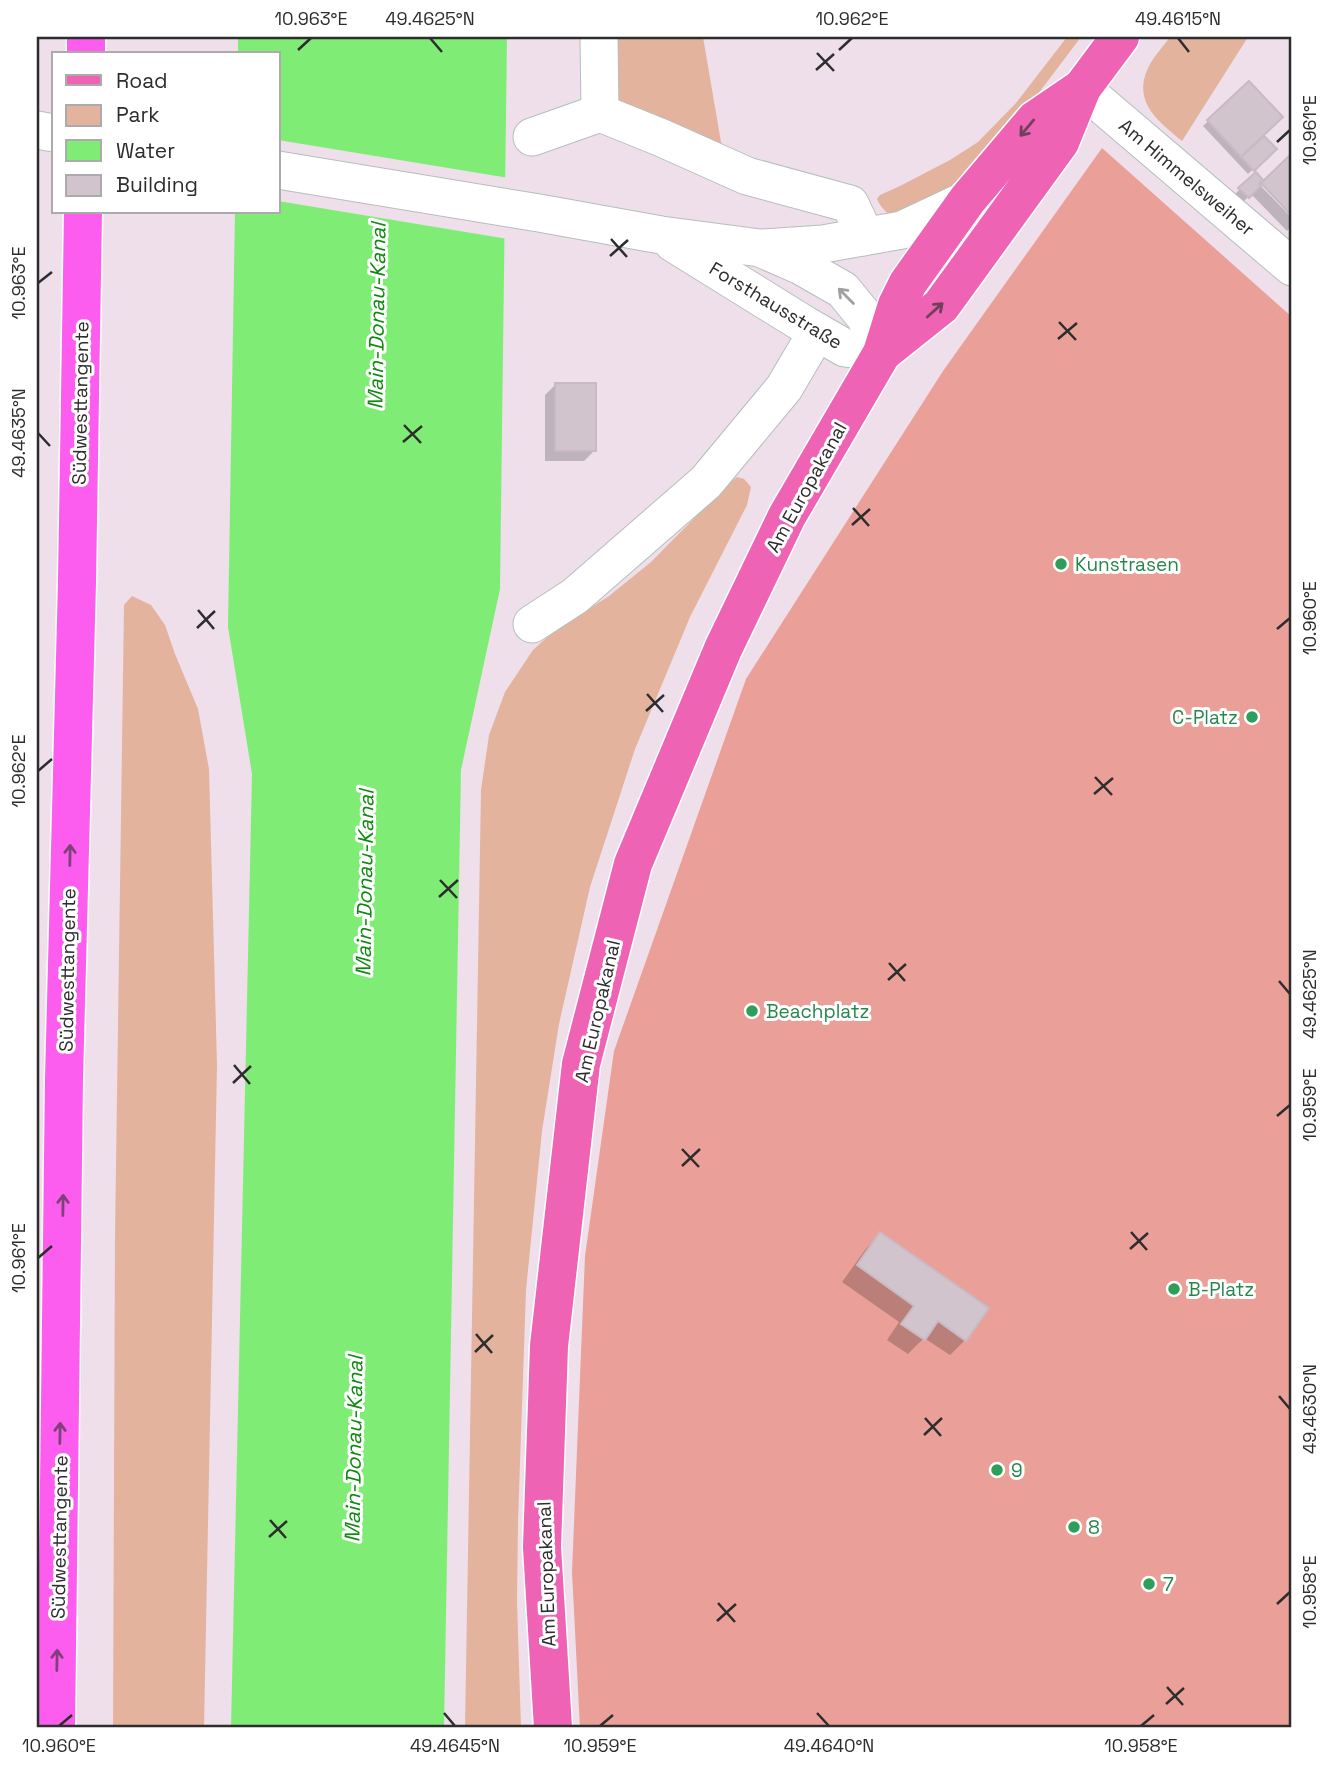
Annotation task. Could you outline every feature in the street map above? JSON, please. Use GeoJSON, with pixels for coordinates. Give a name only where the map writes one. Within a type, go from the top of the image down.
{"type":"FeatureCollection","features":[{"type":"Feature","properties":{"kind":"highway","name":"Südwesttangente"},"geometry":{"type":"LineString","coordinates":[[56,1728],[64,1079],[77,582],[83,214]]}},
{"type":"Feature","properties":{"kind":"main road","name":"Am Europakanal"},"geometry":{"type":"LineString","coordinates":[[882,353],[941,306],[1060,142],[1082,88],[1120,37]]}},
{"type":"Feature","properties":{"kind":"main road","name":"Am Europakanal"},"geometry":{"type":"LineString","coordinates":[[552,1728],[542,1547],[550,1346],[581,1064],[634,864],[723,649],[787,516],[882,353],[897,305],[908,283],[968,200],[1035,120],[1082,88]]}},
{"type":"Feature","properties":{"kind":"street"},"geometry":{"type":"LineString","coordinates":[[599,37],[600,113]]}},
{"type":"Feature","properties":{"kind":"street","name":"Am Himmelsweiher"},"geometry":{"type":"LineString","coordinates":[[1082,88],[1292,267]]}},
{"type":"Feature","properties":{"kind":"street"},"geometry":{"type":"LineString","coordinates":[[532,137],[600,113],[747,176],[850,204],[863,237]]}},
{"type":"Feature","properties":{"kind":"street","name":"Forsthausstraße"},"geometry":{"type":"LineString","coordinates":[[280,170],[661,235],[760,248],[801,266],[843,290],[865,317],[882,353]]}},
{"type":"Feature","properties":{"kind":"street"},"geometry":{"type":"LineString","coordinates":[[760,248],[823,244],[902,230],[968,200]]}},
{"type":"Feature","properties":{"kind":"street","name":"Forsthausstraße"},"geometry":{"type":"LineString","coordinates":[[661,235],[845,348],[882,353]]}},
{"type":"Feature","properties":{"kind":"street"},"geometry":{"type":"LineString","coordinates":[[532,624],[575,596],[706,482],[785,388],[817,332]]}},
{"type":"Feature","properties":{"kind":"green space"},"geometry":{"type":"Polygon","coordinates":[[[606,37],[703,37],[722,148],[628,113],[612,93],[606,37]]]}},
{"type":"Feature","properties":{"kind":"green space"},"geometry":{"type":"Polygon","coordinates":[[[1067,37],[1081,37],[1019,119],[974,170],[917,205],[890,215],[884,210],[877,199],[880,195],[950,160],[978,142],[1016,103],[1067,37]]]}},
{"type":"Feature","properties":{"kind":"green space"},"geometry":{"type":"Polygon","coordinates":[[[1170,37],[1248,37],[1182,141],[1157,119],[1150,110],[1143,91],[1148,68],[1170,37]]]}},
{"type":"Feature","properties":{"kind":"green space"},"geometry":{"type":"Polygon","coordinates":[[[737,477],[744,479],[751,487],[747,505],[690,617],[635,749],[590,887],[559,1024],[542,1131],[526,1290],[517,1602],[521,1728],[465,1728],[481,790],[489,735],[505,692],[533,650],[554,631],[609,596],[651,562],[737,477]]]}},
{"type":"Feature","properties":{"kind":"green space"},"geometry":{"type":"Polygon","coordinates":[[[132,596],[151,605],[165,625],[198,709],[209,769],[217,1065],[204,1728],[113,1728],[115,1236],[124,605],[132,596]]]}},
{"type":"Feature","properties":{"kind":"shaded area"},"geometry":{"type":"Polygon","coordinates":[[[1102,148],[1292,317],[1292,1728],[580,1728],[572,1572],[585,1256],[614,1051],[746,679],[943,371],[1102,148]]]}},
{"type":"Feature","properties":{"kind":"water","name":"Main-Donau-Kanal"},"geometry":{"type":"Polygon","coordinates":[[[238,37],[507,37],[500,589],[461,770],[444,1728],[231,1728],[252,774],[228,627],[235,214],[280,214],[280,52],[238,52],[238,37]]]}},
{"type":"Feature","properties":{"kind":"pier"},"geometry":{"type":"Polygon","coordinates":[[[280,140],[509,178],[508,239],[280,201],[280,140]]]}},
{"type":"Feature","properties":{"kind":"building"},"geometry":{"type":"Polygon","coordinates":[[[1249,81],[1283,117],[1241,157],[1207,120],[1249,81]]]}},
{"type":"Feature","properties":{"kind":"building"},"geometry":{"type":"Polygon","coordinates":[[[1264,136],[1277,149],[1254,171],[1241,157],[1264,136]]]}},
{"type":"Feature","properties":{"kind":"building"},"geometry":{"type":"Polygon","coordinates":[[[1292,153],[1292,216],[1261,183],[1292,153]]]}},
{"type":"Feature","properties":{"kind":"building"},"geometry":{"type":"Polygon","coordinates":[[[1256,172],[1263,180],[1259,184],[1261,186],[1249,198],[1238,188],[1256,172]]]}},
{"type":"Feature","properties":{"kind":"building"},"geometry":{"type":"Polygon","coordinates":[[[555,383],[596,383],[596,451],[555,451],[555,383]]]}},
{"type":"Feature","properties":{"kind":"building"},"geometry":{"type":"Polygon","coordinates":[[[880,1232],[989,1308],[966,1341],[938,1321],[925,1340],[901,1324],[914,1306],[857,1265],[880,1232]]]}},
{"type":"Feature","properties":{"kind":"place","name":"Kunstrasen"},"geometry":{"type":"Point","coordinates":[1061,564]}},
{"type":"Feature","properties":{"kind":"place","name":"C-Platz"},"geometry":{"type":"Point","coordinates":[1252,717]}},
{"type":"Feature","properties":{"kind":"place","name":"Beachplatz"},"geometry":{"type":"Point","coordinates":[752,1011]}},
{"type":"Feature","properties":{"kind":"place","name":"B-Platz"},"geometry":{"type":"Point","coordinates":[1174,1289]}},
{"type":"Feature","properties":{"kind":"place","name":"9"},"geometry":{"type":"Point","coordinates":[997,1470]}},
{"type":"Feature","properties":{"kind":"place","name":"8"},"geometry":{"type":"Point","coordinates":[1074,1527]}},
{"type":"Feature","properties":{"kind":"place","name":"7"},"geometry":{"type":"Point","coordinates":[1149,1584]}}]}
